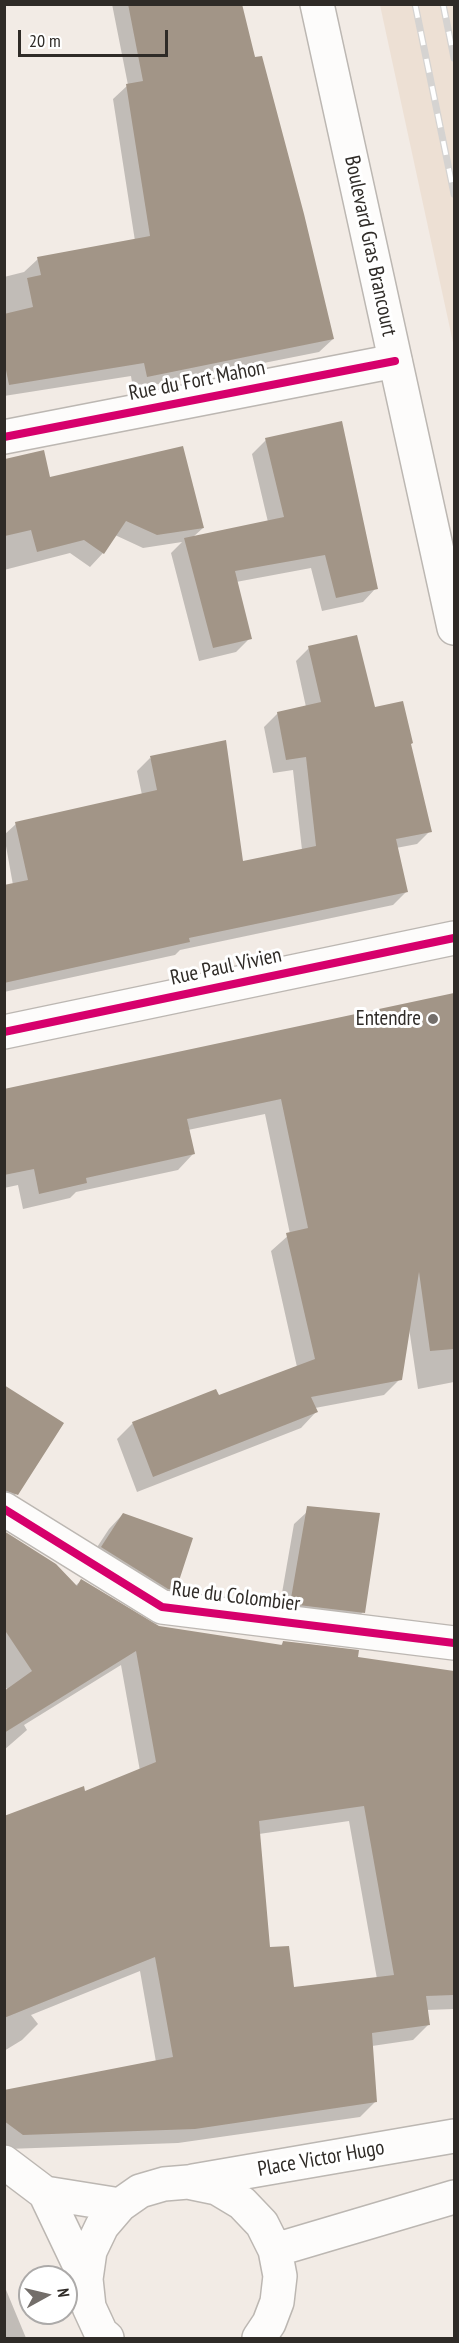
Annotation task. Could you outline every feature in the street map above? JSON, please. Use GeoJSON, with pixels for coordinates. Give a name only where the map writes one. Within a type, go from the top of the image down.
{"type":"FeatureCollection","features":[{"type":"Feature","properties":{"kind":"main road","name":"Boulevard Gras Brancourt"},"geometry":{"type":"LineString","coordinates":[[317,4],[454,628]]}},
{"type":"Feature","properties":{"kind":"main road","name":"Rue du Fort Mahon"},"geometry":{"type":"LineString","coordinates":[[4,437],[395,361]]}},
{"type":"Feature","properties":{"kind":"main road","name":"Rue Paul Vivien"},"geometry":{"type":"LineString","coordinates":[[4,1032],[454,938]]}},
{"type":"Feature","properties":{"kind":"main road","name":"Rue du Colombier"},"geometry":{"type":"LineString","coordinates":[[4,1509],[162,1607],[454,1643]]}},
{"type":"Feature","properties":{"kind":"main road","name":"Place Victor Hugo"},"geometry":{"type":"LineString","coordinates":[[120,2205],[148,2189],[164,2184],[188,2182],[454,2136]]}},
{"type":"Feature","properties":{"kind":"main road"},"geometry":{"type":"LineString","coordinates":[[4,2162],[45,2193],[86,2279]]}},
{"type":"Feature","properties":{"kind":"main road"},"geometry":{"type":"LineString","coordinates":[[188,2182],[217,2188],[242,2203],[262,2224],[275,2250],[280,2276],[276,2302],[275,2338]]}},
{"type":"Feature","properties":{"kind":"main road"},"geometry":{"type":"LineString","coordinates":[[45,2193],[120,2205]]}},
{"type":"Feature","properties":{"kind":"main road"},"geometry":{"type":"LineString","coordinates":[[275,2250],[454,2197]]}},
{"type":"Feature","properties":{"kind":"main road"},"geometry":{"type":"LineString","coordinates":[[107,2338],[101,2332],[89,2307],[86,2279],[90,2252],[98,2234],[120,2205]]}},
{"type":"Feature","properties":{"kind":"main road"},"geometry":{"type":"LineString","coordinates":[[259,2338],[269,2323],[276,2302]]}},
{"type":"Feature","properties":{"kind":"shaded area"},"geometry":{"type":"Polygon","coordinates":[[[380,5],[454,5],[454,347],[380,5]]]}},
{"type":"Feature","properties":{"kind":"building"},"geometry":{"type":"Polygon","coordinates":[[[128,4],[242,4],[255,57],[262,56],[334,339],[147,377],[144,363],[9,385],[4,360],[4,314],[33,307],[27,278],[41,275],[37,257],[150,236],[126,84],[143,81],[128,4]]]}},
{"type":"Feature","properties":{"kind":"building"},"geometry":{"type":"Polygon","coordinates":[[[342,421],[378,589],[336,598],[325,555],[235,571],[252,639],[213,648],[184,538],[284,517],[265,438],[342,421]]]}},
{"type":"Feature","properties":{"kind":"building"},"geometry":{"type":"Polygon","coordinates":[[[183,446],[204,528],[157,535],[126,521],[104,554],[84,540],[37,552],[31,530],[5,536],[5,459],[44,450],[50,477],[183,446]]]}},
{"type":"Feature","properties":{"kind":"building"},"geometry":{"type":"Polygon","coordinates":[[[357,635],[375,707],[403,701],[432,832],[396,839],[408,892],[189,938],[190,942],[4,983],[4,885],[28,880],[15,822],[157,790],[150,756],[226,740],[243,861],[316,846],[306,757],[286,760],[277,712],[321,702],[308,646],[357,635]]]}},
{"type":"Feature","properties":{"kind":"building"},"geometry":{"type":"Polygon","coordinates":[[[454,993],[454,1349],[430,1351],[419,1272],[402,1380],[311,1397],[318,1412],[153,1477],[132,1422],[216,1389],[219,1395],[315,1359],[286,1233],[308,1228],[281,1099],[187,1119],[195,1154],[86,1178],[87,1183],[39,1194],[34,1169],[4,1175],[4,1089],[454,993]]]}},
{"type":"Feature","properties":{"kind":"building"},"geometry":{"type":"Polygon","coordinates":[[[4,1385],[64,1423],[18,1495],[4,1490],[4,1385]]]}},
{"type":"Feature","properties":{"kind":"building"},"geometry":{"type":"Polygon","coordinates":[[[307,1506],[380,1513],[365,1613],[290,1604],[307,1506]]]}},
{"type":"Feature","properties":{"kind":"building"},"geometry":{"type":"Polygon","coordinates":[[[123,1513],[193,1538],[176,1590],[168,1589],[101,1547],[123,1513]]]}},
{"type":"Feature","properties":{"kind":"building"},"geometry":{"type":"Polygon","coordinates":[[[4,1531],[56,1564],[77,1586],[81,1579],[159,1626],[282,1645],[283,1641],[359,1650],[358,1657],[454,1671],[454,1995],[426,1996],[430,2025],[372,2033],[377,2102],[195,2129],[23,2135],[4,2121],[4,2090],[173,2057],[155,1957],[4,2018],[4,1816],[84,1786],[85,1791],[156,1762],[136,1651],[4,1733],[4,1691],[32,1671],[4,1629],[4,1531]],[[364,1806],[259,1821],[270,1947],[289,1946],[294,1987],[394,1975],[364,1806]]]}},
{"type":"Feature","properties":{"kind":"railway"},"geometry":{"type":"LineString","coordinates":[[415,4],[454,194]]}},
{"type":"Feature","properties":{"kind":"railway"},"geometry":{"type":"LineString","coordinates":[[443,4],[454,58]]}},
{"type":"Feature","properties":{"kind":"cycle path"},"geometry":{"type":"LineString","coordinates":[[4,437],[395,361]]}},
{"type":"Feature","properties":{"kind":"cycle path"},"geometry":{"type":"LineString","coordinates":[[4,1032],[454,938]]}},
{"type":"Feature","properties":{"kind":"cycle path"},"geometry":{"type":"LineString","coordinates":[[4,1509],[162,1607],[454,1643]]}},
{"type":"Feature","properties":{"kind":"place","name":"Entendre"},"geometry":{"type":"Point","coordinates":[433,1019]}}]}
